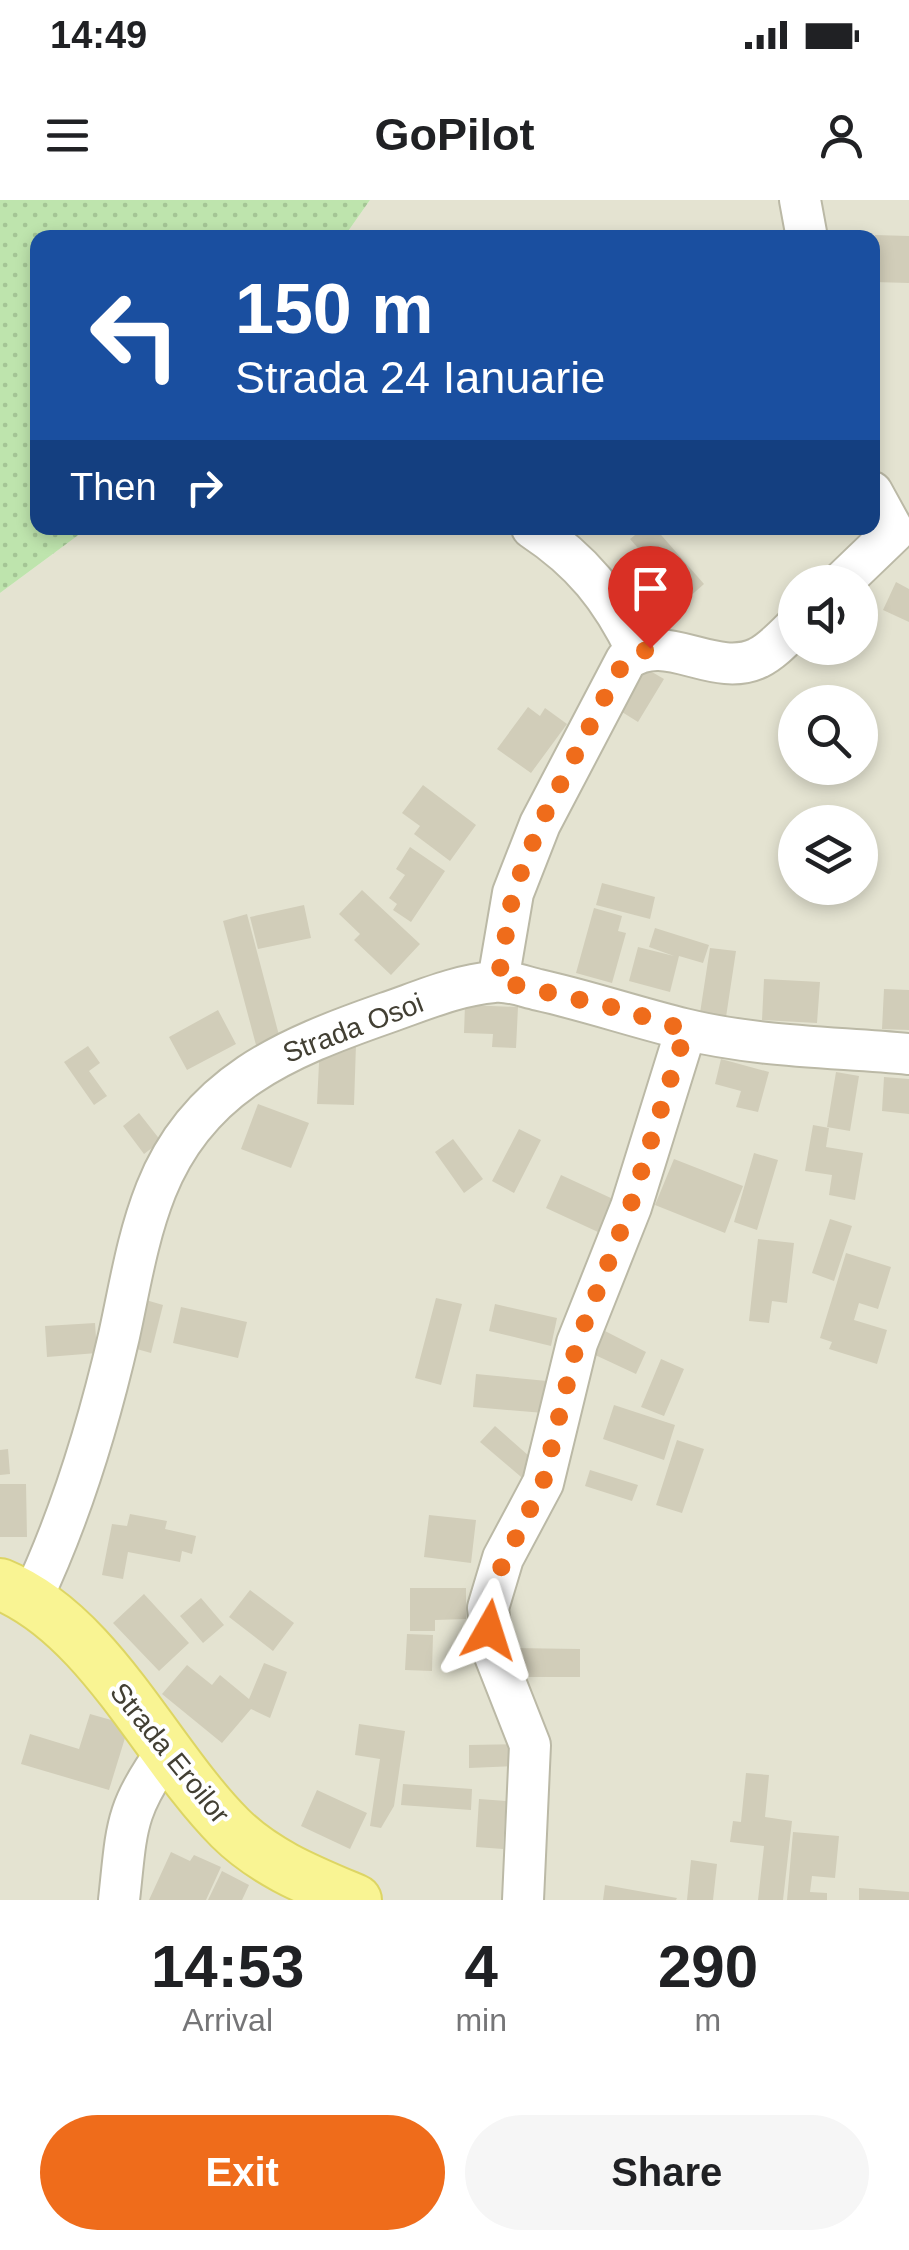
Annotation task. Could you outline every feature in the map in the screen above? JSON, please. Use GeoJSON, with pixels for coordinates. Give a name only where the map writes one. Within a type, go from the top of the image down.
{"type":"FeatureCollection","features":[{"type":"Feature","properties":{"kind":"main road","name":"Strada Eroilor"},"geometry":{"type":"LineString","coordinates":[[15,1592],[88,1652],[230,1827],[273,1862],[356,1900]]}},
{"type":"Feature","properties":{"kind":"street"},"geometry":{"type":"LineString","coordinates":[[800,200],[806,230]]}},
{"type":"Feature","properties":{"kind":"street"},"geometry":{"type":"LineString","coordinates":[[864,565],[902,535],[880,503]]}},
{"type":"Feature","properties":{"kind":"street"},"geometry":{"type":"LineString","coordinates":[[543,535],[597,580],[637,652]]}},
{"type":"Feature","properties":{"kind":"street"},"geometry":{"type":"LineString","coordinates":[[778,642],[761,656],[734,664],[650,648],[637,652],[616,675],[540,824],[513,893],[498,981],[620,1009],[686,1030],[909,1054]]}},
{"type":"Feature","properties":{"kind":"street","name":"Strada Osoi"},"geometry":{"type":"LineString","coordinates":[[15,1592],[54,1551],[86,1460],[119,1334],[136,1242],[158,1184],[187,1132],[224,1092],[260,1064],[304,1042],[461,988],[498,981]]}},
{"type":"Feature","properties":{"kind":"street"},"geometry":{"type":"LineString","coordinates":[[523,1900],[530,1745],[494,1652],[488,1608],[503,1558],[543,1483],[577,1343],[630,1207],[686,1030]]}},
{"type":"Feature","properties":{"kind":"street"},"geometry":{"type":"LineString","coordinates":[[119,1900],[127,1822],[137,1792],[168,1750]]}},
{"type":"Feature","properties":{"kind":"shaded area"},"geometry":{"type":"Polygon","coordinates":[[[370,200],[909,200],[909,1900],[0,1900],[0,593],[79,535],[880,535],[880,230],[349,230],[370,200]]]}},
{"type":"Feature","properties":{"kind":"green space"},"geometry":{"type":"Polygon","coordinates":[[[0,200],[370,200],[349,230],[30,230],[30,535],[79,535],[0,593],[0,200]]]}},
{"type":"Feature","properties":{"kind":"building"},"geometry":{"type":"Polygon","coordinates":[[[880,235],[909,236],[909,283],[880,282],[880,235]]]}},
{"type":"Feature","properties":{"kind":"building"},"geometry":{"type":"Polygon","coordinates":[[[635,535],[661,535],[704,584],[679,606],[646,569],[652,564],[630,539],[635,535]]]}},
{"type":"Feature","properties":{"kind":"building"},"geometry":{"type":"Polygon","coordinates":[[[896,582],[909,589],[909,622],[883,610],[896,582]]]}},
{"type":"Feature","properties":{"kind":"building"},"geometry":{"type":"Polygon","coordinates":[[[640,665],[664,679],[638,722],[614,707],[640,665]]]}},
{"type":"Feature","properties":{"kind":"building"},"geometry":{"type":"Polygon","coordinates":[[[528,707],[540,716],[545,708],[567,724],[531,773],[497,749],[528,707]]]}},
{"type":"Feature","properties":{"kind":"building"},"geometry":{"type":"Polygon","coordinates":[[[423,785],[476,825],[450,861],[414,834],[420,826],[402,813],[423,785]]]}},
{"type":"Feature","properties":{"kind":"building"},"geometry":{"type":"Polygon","coordinates":[[[410,847],[445,871],[411,922],[393,910],[397,904],[389,898],[405,875],[396,869],[410,847]]]}},
{"type":"Feature","properties":{"kind":"building"},"geometry":{"type":"Polygon","coordinates":[[[602,883],[655,897],[650,919],[596,905],[602,883]]]}},
{"type":"Feature","properties":{"kind":"building"},"geometry":{"type":"Polygon","coordinates":[[[362,890],[420,944],[391,975],[354,940],[360,934],[339,914],[362,890]]]}},
{"type":"Feature","properties":{"kind":"building"},"geometry":{"type":"Polygon","coordinates":[[[304,905],[311,938],[258,949],[250,917],[304,905]]]}},
{"type":"Feature","properties":{"kind":"building"},"geometry":{"type":"Polygon","coordinates":[[[594,908],[622,916],[618,931],[626,933],[612,983],[576,973],[594,908]]]}},
{"type":"Feature","properties":{"kind":"building"},"geometry":{"type":"Polygon","coordinates":[[[247,914],[280,1039],[256,1045],[223,921],[247,914]]]}},
{"type":"Feature","properties":{"kind":"building"},"geometry":{"type":"Polygon","coordinates":[[[655,928],[709,945],[703,963],[679,956],[670,992],[629,981],[638,947],[674,956],[649,947],[655,928]]]}},
{"type":"Feature","properties":{"kind":"building"},"geometry":{"type":"Polygon","coordinates":[[[710,948],[736,951],[726,1017],[700,1013],[710,948]]]}},
{"type":"Feature","properties":{"kind":"building"},"geometry":{"type":"Polygon","coordinates":[[[764,979],[820,982],[817,1023],[762,1020],[764,979]]]}},
{"type":"Feature","properties":{"kind":"building"},"geometry":{"type":"Polygon","coordinates":[[[884,989],[909,990],[909,1030],[882,1029],[884,989]]]}},
{"type":"Feature","properties":{"kind":"building"},"geometry":{"type":"Polygon","coordinates":[[[465,1005],[518,1007],[516,1048],[492,1047],[493,1034],[464,1033],[465,1005]]]}},
{"type":"Feature","properties":{"kind":"building"},"geometry":{"type":"Polygon","coordinates":[[[218,1010],[236,1044],[187,1070],[169,1037],[218,1010]]]}},
{"type":"Feature","properties":{"kind":"building"},"geometry":{"type":"Polygon","coordinates":[[[320,1043],[356,1044],[354,1105],[317,1104],[320,1043]]]}},
{"type":"Feature","properties":{"kind":"building"},"geometry":{"type":"Polygon","coordinates":[[[88,1046],[100,1063],[89,1071],[107,1096],[94,1105],[64,1062],[88,1046]]]}},
{"type":"Feature","properties":{"kind":"building"},"geometry":{"type":"Polygon","coordinates":[[[721,1059],[769,1072],[758,1112],[736,1107],[741,1091],[715,1084],[721,1059]]]}},
{"type":"Feature","properties":{"kind":"building"},"geometry":{"type":"Polygon","coordinates":[[[836,1072],[859,1076],[850,1131],[827,1127],[836,1072]]]}},
{"type":"Feature","properties":{"kind":"building"},"geometry":{"type":"Polygon","coordinates":[[[884,1077],[909,1079],[909,1114],[882,1111],[884,1077]]]}},
{"type":"Feature","properties":{"kind":"building"},"geometry":{"type":"Polygon","coordinates":[[[258,1104],[309,1123],[291,1168],[241,1149],[258,1104]]]}},
{"type":"Feature","properties":{"kind":"building"},"geometry":{"type":"Polygon","coordinates":[[[139,1113],[161,1141],[144,1154],[123,1126],[139,1113]]]}},
{"type":"Feature","properties":{"kind":"building"},"geometry":{"type":"Polygon","coordinates":[[[813,1125],[829,1128],[826,1147],[863,1153],[855,1200],[829,1195],[832,1175],[805,1171],[813,1125]]]}},
{"type":"Feature","properties":{"kind":"building"},"geometry":{"type":"Polygon","coordinates":[[[519,1129],[541,1140],[514,1193],[492,1181],[519,1129]]]}},
{"type":"Feature","properties":{"kind":"building"},"geometry":{"type":"Polygon","coordinates":[[[453,1139],[483,1179],[464,1193],[435,1152],[453,1139]]]}},
{"type":"Feature","properties":{"kind":"building"},"geometry":{"type":"Polygon","coordinates":[[[754,1153],[778,1160],[757,1230],[734,1222],[754,1153]]]}},
{"type":"Feature","properties":{"kind":"building"},"geometry":{"type":"Polygon","coordinates":[[[674,1159],[743,1186],[725,1233],[655,1205],[674,1159]]]}},
{"type":"Feature","properties":{"kind":"building"},"geometry":{"type":"Polygon","coordinates":[[[561,1175],[613,1199],[598,1232],[546,1208],[561,1175]]]}},
{"type":"Feature","properties":{"kind":"building"},"geometry":{"type":"Polygon","coordinates":[[[830,1219],[852,1226],[834,1281],[812,1273],[830,1219]]]}},
{"type":"Feature","properties":{"kind":"building"},"geometry":{"type":"Polygon","coordinates":[[[758,1239],[794,1243],[787,1303],[772,1301],[769,1323],[749,1321],[758,1239]]]}},
{"type":"Feature","properties":{"kind":"building"},"geometry":{"type":"Polygon","coordinates":[[[846,1253],[891,1267],[878,1309],[859,1303],[854,1320],[887,1330],[877,1364],[829,1349],[832,1342],[820,1338],[846,1253]]]}},
{"type":"Feature","properties":{"kind":"building"},"geometry":{"type":"Polygon","coordinates":[[[139,1298],[163,1305],[151,1353],[126,1346],[139,1298]]]}},
{"type":"Feature","properties":{"kind":"building"},"geometry":{"type":"Polygon","coordinates":[[[436,1298],[462,1304],[441,1385],[415,1378],[436,1298]]]}},
{"type":"Feature","properties":{"kind":"building"},"geometry":{"type":"Polygon","coordinates":[[[495,1304],[557,1318],[551,1346],[489,1331],[495,1304]]]}},
{"type":"Feature","properties":{"kind":"building"},"geometry":{"type":"Polygon","coordinates":[[[181,1307],[247,1322],[238,1358],[173,1343],[181,1307]]]}},
{"type":"Feature","properties":{"kind":"building"},"geometry":{"type":"Polygon","coordinates":[[[95,1323],[97,1353],[47,1357],[45,1326],[95,1323]]]}},
{"type":"Feature","properties":{"kind":"building"},"geometry":{"type":"Polygon","coordinates":[[[605,1331],[646,1352],[636,1374],[593,1354],[605,1331]]]}},
{"type":"Feature","properties":{"kind":"building"},"geometry":{"type":"Polygon","coordinates":[[[661,1359],[684,1369],[664,1416],[641,1407],[661,1359]]]}},
{"type":"Feature","properties":{"kind":"building"},"geometry":{"type":"Polygon","coordinates":[[[476,1374],[547,1381],[544,1413],[473,1407],[476,1374]]]}},
{"type":"Feature","properties":{"kind":"building"},"geometry":{"type":"Polygon","coordinates":[[[614,1405],[675,1425],[664,1460],[603,1439],[614,1405]]]}},
{"type":"Feature","properties":{"kind":"building"},"geometry":{"type":"Polygon","coordinates":[[[495,1426],[529,1456],[527,1482],[480,1442],[495,1426]]]}},
{"type":"Feature","properties":{"kind":"building"},"geometry":{"type":"Polygon","coordinates":[[[677,1440],[704,1449],[682,1513],[656,1505],[677,1440]]]}},
{"type":"Feature","properties":{"kind":"building"},"geometry":{"type":"Polygon","coordinates":[[[8,1449],[10,1474],[0,1475],[0,1450],[8,1449]]]}},
{"type":"Feature","properties":{"kind":"building"},"geometry":{"type":"Polygon","coordinates":[[[590,1470],[638,1485],[632,1501],[585,1486],[590,1470]]]}},
{"type":"Feature","properties":{"kind":"building"},"geometry":{"type":"Polygon","coordinates":[[[0,1484],[26,1484],[27,1537],[0,1537],[0,1484]]]}},
{"type":"Feature","properties":{"kind":"building"},"geometry":{"type":"Polygon","coordinates":[[[130,1514],[167,1521],[165,1529],[196,1536],[192,1554],[182,1551],[180,1562],[128,1552],[123,1579],[102,1575],[112,1524],[127,1526],[130,1514]]]}},
{"type":"Feature","properties":{"kind":"building"},"geometry":{"type":"Polygon","coordinates":[[[429,1515],[476,1520],[471,1563],[424,1557],[429,1515]]]}},
{"type":"Feature","properties":{"kind":"building"},"geometry":{"type":"Polygon","coordinates":[[[410,1588],[466,1588],[466,1619],[435,1620],[435,1631],[410,1631],[410,1588]]]}},
{"type":"Feature","properties":{"kind":"building"},"geometry":{"type":"Polygon","coordinates":[[[250,1590],[294,1623],[273,1651],[229,1617],[250,1590]]]}},
{"type":"Feature","properties":{"kind":"building"},"geometry":{"type":"Polygon","coordinates":[[[144,1594],[189,1643],[159,1671],[113,1623],[144,1594]]]}},
{"type":"Feature","properties":{"kind":"building"},"geometry":{"type":"Polygon","coordinates":[[[201,1598],[224,1625],[203,1643],[180,1616],[201,1598]]]}},
{"type":"Feature","properties":{"kind":"building"},"geometry":{"type":"Polygon","coordinates":[[[407,1634],[433,1635],[432,1671],[405,1670],[407,1634]]]}},
{"type":"Feature","properties":{"kind":"building"},"geometry":{"type":"Polygon","coordinates":[[[513,1648],[580,1649],[580,1677],[513,1677],[513,1648]]]}},
{"type":"Feature","properties":{"kind":"building"},"geometry":{"type":"Polygon","coordinates":[[[264,1663],[287,1672],[270,1718],[251,1709],[222,1743],[162,1694],[187,1665],[212,1685],[220,1675],[249,1699],[264,1663]]]}},
{"type":"Feature","properties":{"kind":"building"},"geometry":{"type":"Polygon","coordinates":[[[90,1714],[129,1725],[109,1790],[21,1764],[30,1734],[79,1749],[90,1714]]]}},
{"type":"Feature","properties":{"kind":"building"},"geometry":{"type":"Polygon","coordinates":[[[359,1724],[405,1731],[394,1806],[381,1828],[370,1826],[380,1759],[355,1755],[359,1724]]]}},
{"type":"Feature","properties":{"kind":"building"},"geometry":{"type":"Polygon","coordinates":[[[517,1744],[518,1766],[469,1768],[469,1745],[517,1744]]]}},
{"type":"Feature","properties":{"kind":"building"},"geometry":{"type":"Polygon","coordinates":[[[746,1773],[769,1775],[765,1817],[792,1821],[783,1900],[758,1900],[764,1846],[730,1842],[733,1821],[741,1822],[746,1773]]]}},
{"type":"Feature","properties":{"kind":"building"},"geometry":{"type":"Polygon","coordinates":[[[403,1784],[472,1789],[471,1810],[401,1805],[403,1784]]]}},
{"type":"Feature","properties":{"kind":"building"},"geometry":{"type":"Polygon","coordinates":[[[317,1790],[367,1813],[350,1849],[301,1826],[317,1790]]]}},
{"type":"Feature","properties":{"kind":"building"},"geometry":{"type":"Polygon","coordinates":[[[479,1799],[506,1801],[503,1849],[476,1847],[479,1799]]]}},
{"type":"Feature","properties":{"kind":"building"},"geometry":{"type":"Polygon","coordinates":[[[793,1832],[839,1836],[835,1878],[812,1876],[810,1892],[827,1893],[827,1900],[787,1900],[793,1832]]]}},
{"type":"Feature","properties":{"kind":"building"},"geometry":{"type":"Polygon","coordinates":[[[171,1852],[190,1861],[194,1855],[221,1867],[206,1900],[149,1900],[171,1852]]]}},
{"type":"Feature","properties":{"kind":"building"},"geometry":{"type":"Polygon","coordinates":[[[691,1860],[717,1864],[713,1900],[687,1900],[691,1860]]]}},
{"type":"Feature","properties":{"kind":"building"},"geometry":{"type":"Polygon","coordinates":[[[222,1871],[249,1885],[242,1900],[208,1900],[222,1871]]]}},
{"type":"Feature","properties":{"kind":"building"},"geometry":{"type":"Polygon","coordinates":[[[605,1885],[677,1898],[603,1900],[605,1885]]]}},
{"type":"Feature","properties":{"kind":"building"},"geometry":{"type":"Polygon","coordinates":[[[859,1888],[909,1892],[909,1900],[859,1900],[859,1888]]]}},
{"type":"Feature","properties":{"kind":"route"},"geometry":{"type":"LineString","coordinates":[[489,1630],[488,1608],[494,1582],[543,1483],[561,1422],[577,1343],[630,1207],[686,1030],[620,1009],[498,981],[503,938],[513,893],[540,824],[600,705],[626,660],[650,648]]}}]}
